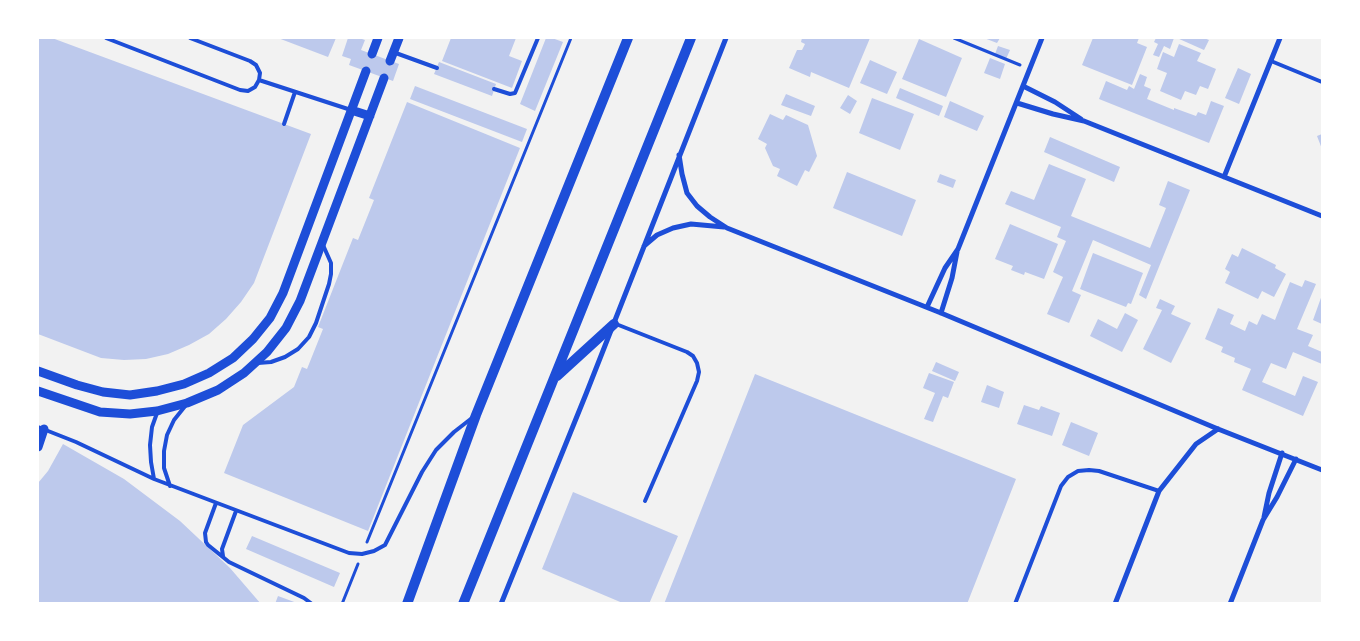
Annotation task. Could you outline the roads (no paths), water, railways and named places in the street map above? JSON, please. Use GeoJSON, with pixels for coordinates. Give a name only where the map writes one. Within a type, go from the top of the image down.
{"type":"FeatureCollection","features":[{"type":"Feature","properties":{"kind":"main road"},"geometry":{"type":"LineString","coordinates":[[407,604],[476,415],[628,38]]}},
{"type":"Feature","properties":{"kind":"main road"},"geometry":{"type":"LineString","coordinates":[[463,604],[691,38]]}},
{"type":"Feature","properties":{"kind":"main road"},"geometry":{"type":"LineString","coordinates":[[554,378],[614,324]]}},
{"type":"Feature","properties":{"kind":"street"},"geometry":{"type":"LineString","coordinates":[[372,54],[378,38]]}},
{"type":"Feature","properties":{"kind":"street"},"geometry":{"type":"LineString","coordinates":[[392,56],[399,38]]}},
{"type":"Feature","properties":{"kind":"street"},"geometry":{"type":"LineString","coordinates":[[501,604],[614,324],[726,38]]}},
{"type":"Feature","properties":{"kind":"street"},"geometry":{"type":"LineString","coordinates":[[941,313],[954,271],[958,249],[1042,38]]}},
{"type":"Feature","properties":{"kind":"street"},"geometry":{"type":"LineString","coordinates":[[1224,177],[1280,38]]}},
{"type":"Feature","properties":{"kind":"street"},"geometry":{"type":"LineString","coordinates":[[38,371],[103,392],[130,394],[157,392],[184,384],[209,373],[232,358],[253,339],[270,318],[283,294],[366,71]]}},
{"type":"Feature","properties":{"kind":"street"},"geometry":{"type":"LineString","coordinates":[[38,391],[100,412],[130,414],[157,411],[187,403],[218,390],[244,373],[267,352],[286,328],[300,301],[384,78]]}},
{"type":"Feature","properties":{"kind":"street"},"geometry":{"type":"LineString","coordinates":[[1023,86],[1055,102],[1084,121]]}},
{"type":"Feature","properties":{"kind":"street"},"geometry":{"type":"LineString","coordinates":[[1017,103],[1084,121],[1322,216]]}},
{"type":"Feature","properties":{"kind":"street"},"geometry":{"type":"LineString","coordinates":[[351,110],[370,116]]}},
{"type":"Feature","properties":{"kind":"street"},"geometry":{"type":"LineString","coordinates":[[679,155],[687,193],[697,206],[727,228],[927,307],[1218,429],[1322,470]]}},
{"type":"Feature","properties":{"kind":"street"},"geometry":{"type":"LineString","coordinates":[[643,246],[657,235],[673,228],[691,224],[727,228]]}},
{"type":"Feature","properties":{"kind":"street"},"geometry":{"type":"LineString","coordinates":[[927,307],[945,268],[958,249]]}},
{"type":"Feature","properties":{"kind":"street"},"geometry":{"type":"LineString","coordinates":[[38,447],[41,428]]}},
{"type":"Feature","properties":{"kind":"street"},"geometry":{"type":"LineString","coordinates":[[1116,604],[1159,491],[1196,444],[1218,429]]}},
{"type":"Feature","properties":{"kind":"street"},"geometry":{"type":"LineString","coordinates":[[1230,604],[1263,520],[1269,493],[1282,453]]}},
{"type":"Feature","properties":{"kind":"street"},"geometry":{"type":"LineString","coordinates":[[1263,520],[1278,496],[1296,459]]}},
{"type":"Feature","properties":{"kind":"lane"},"geometry":{"type":"LineString","coordinates":[[106,38],[240,90],[248,91],[255,87],[260,73],[250,61],[190,38]]}},
{"type":"Feature","properties":{"kind":"lane"},"geometry":{"type":"LineString","coordinates":[[494,90],[510,94],[515,93],[538,38]]}},
{"type":"Feature","properties":{"kind":"lane"},"geometry":{"type":"LineString","coordinates":[[392,56],[437,68]]}},
{"type":"Feature","properties":{"kind":"lane"},"geometry":{"type":"LineString","coordinates":[[1271,61],[1322,82]]}},
{"type":"Feature","properties":{"kind":"lane"},"geometry":{"type":"LineString","coordinates":[[259,80],[351,110]]}},
{"type":"Feature","properties":{"kind":"lane"},"geometry":{"type":"LineString","coordinates":[[284,124],[295,92]]}},
{"type":"Feature","properties":{"kind":"lane"},"geometry":{"type":"LineString","coordinates":[[255,363],[270,362],[285,357],[309,337],[316,323],[331,274],[331,263],[322,244]]}},
{"type":"Feature","properties":{"kind":"lane"},"geometry":{"type":"LineString","coordinates":[[614,324],[687,352],[693,356],[697,363],[696,381],[645,501]]}},
{"type":"Feature","properties":{"kind":"lane"},"geometry":{"type":"LineString","coordinates":[[170,486],[164,468],[164,451],[167,435],[174,420],[187,403]]}},
{"type":"Feature","properties":{"kind":"lane"},"geometry":{"type":"LineString","coordinates":[[154,480],[150,462],[150,445],[152,427],[157,411]]}},
{"type":"Feature","properties":{"kind":"lane"},"geometry":{"type":"LineString","coordinates":[[41,428],[76,442],[154,480],[349,553],[362,554],[374,552],[384,545],[422,472],[436,450],[454,432],[476,415]]}},
{"type":"Feature","properties":{"kind":"lane"},"geometry":{"type":"LineString","coordinates":[[1014,604],[1061,486],[1068,477],[1078,471],[1099,471],[1159,491]]}},
{"type":"Feature","properties":{"kind":"lane"},"geometry":{"type":"LineString","coordinates":[[216,503],[205,533],[208,545],[224,558],[304,598],[312,604]]}},
{"type":"Feature","properties":{"kind":"lane"},"geometry":{"type":"LineString","coordinates":[[224,558],[222,549],[236,511]]}}]}
